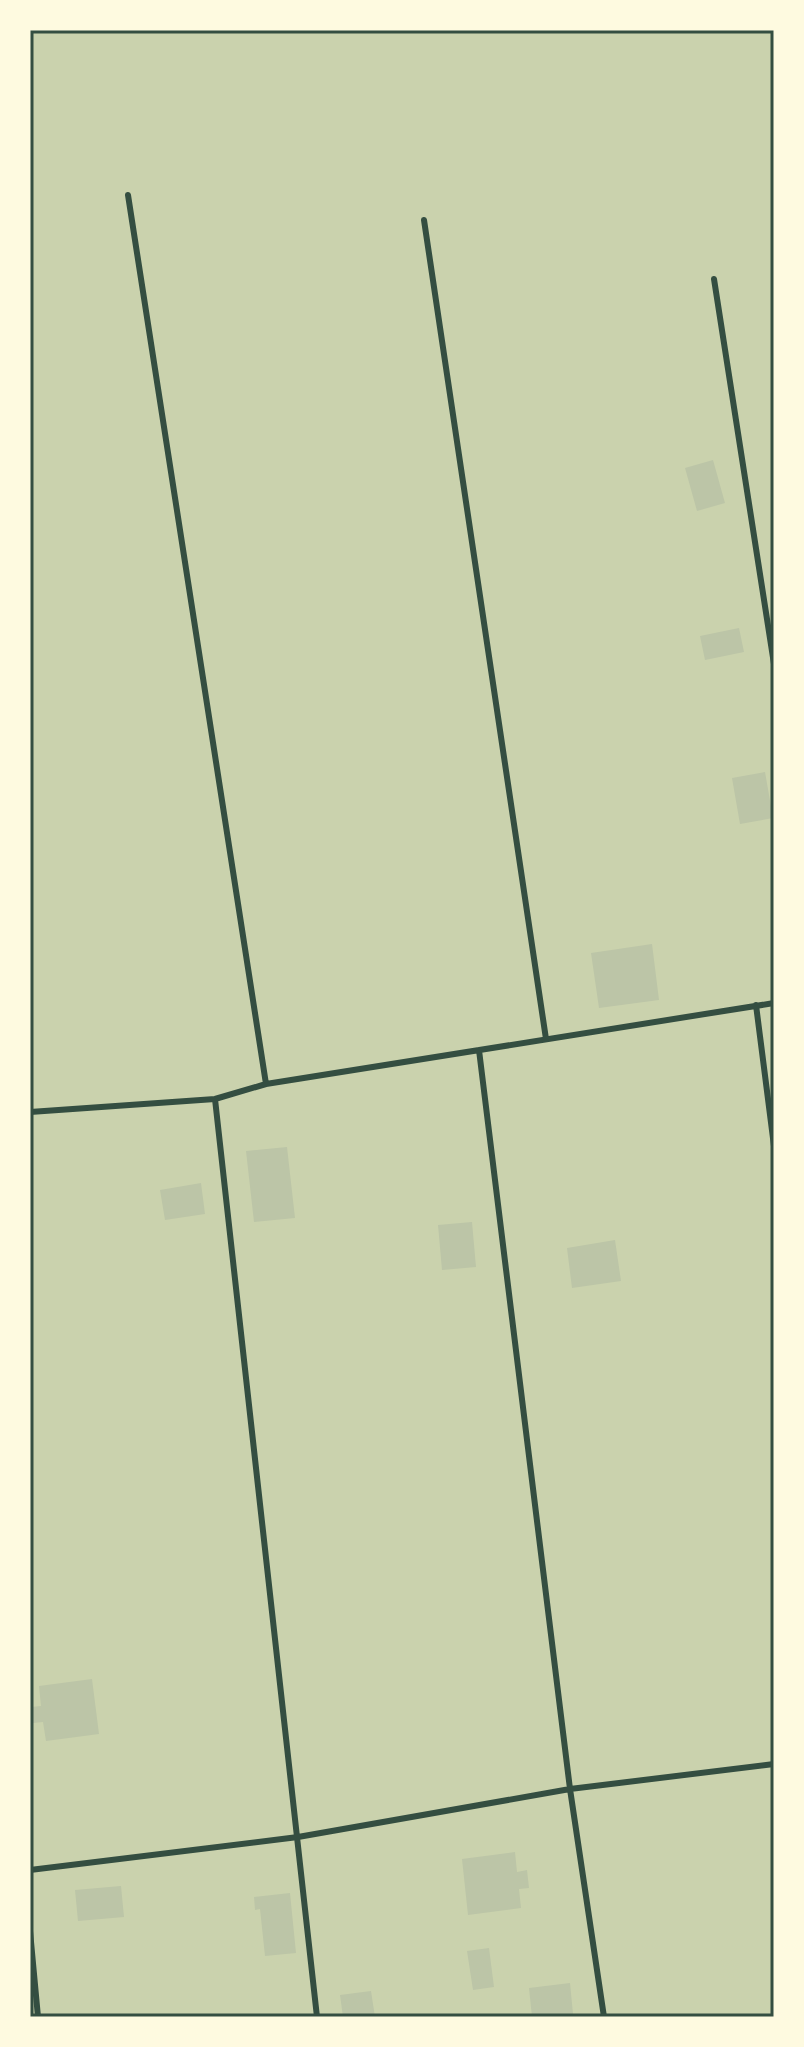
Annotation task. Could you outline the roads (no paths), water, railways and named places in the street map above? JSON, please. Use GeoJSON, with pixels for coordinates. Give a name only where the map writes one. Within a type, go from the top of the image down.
{"type":"FeatureCollection","features":[{"type":"Feature","properties":{"kind":"lane"},"geometry":{"type":"LineString","coordinates":[[128,195],[266,1084]]}},
{"type":"Feature","properties":{"kind":"lane"},"geometry":{"type":"LineString","coordinates":[[424,220],[546,1039]]}},
{"type":"Feature","properties":{"kind":"lane"},"geometry":{"type":"LineString","coordinates":[[714,279],[774,664]]}},
{"type":"Feature","properties":{"kind":"lane"},"geometry":{"type":"LineString","coordinates":[[30,1112],[215,1099],[266,1084],[774,1003]]}},
{"type":"Feature","properties":{"kind":"lane"},"geometry":{"type":"LineString","coordinates":[[756,1005],[774,1146]]}},
{"type":"Feature","properties":{"kind":"lane"},"geometry":{"type":"LineString","coordinates":[[479,1050],[570,1789],[604,2017]]}},
{"type":"Feature","properties":{"kind":"lane"},"geometry":{"type":"LineString","coordinates":[[215,1099],[317,2017]]}},
{"type":"Feature","properties":{"kind":"lane"},"geometry":{"type":"LineString","coordinates":[[30,1870],[298,1837],[570,1789],[774,1764]]}},
{"type":"Feature","properties":{"kind":"lane"},"geometry":{"type":"LineString","coordinates":[[30,1931],[38,2017]]}}]}
